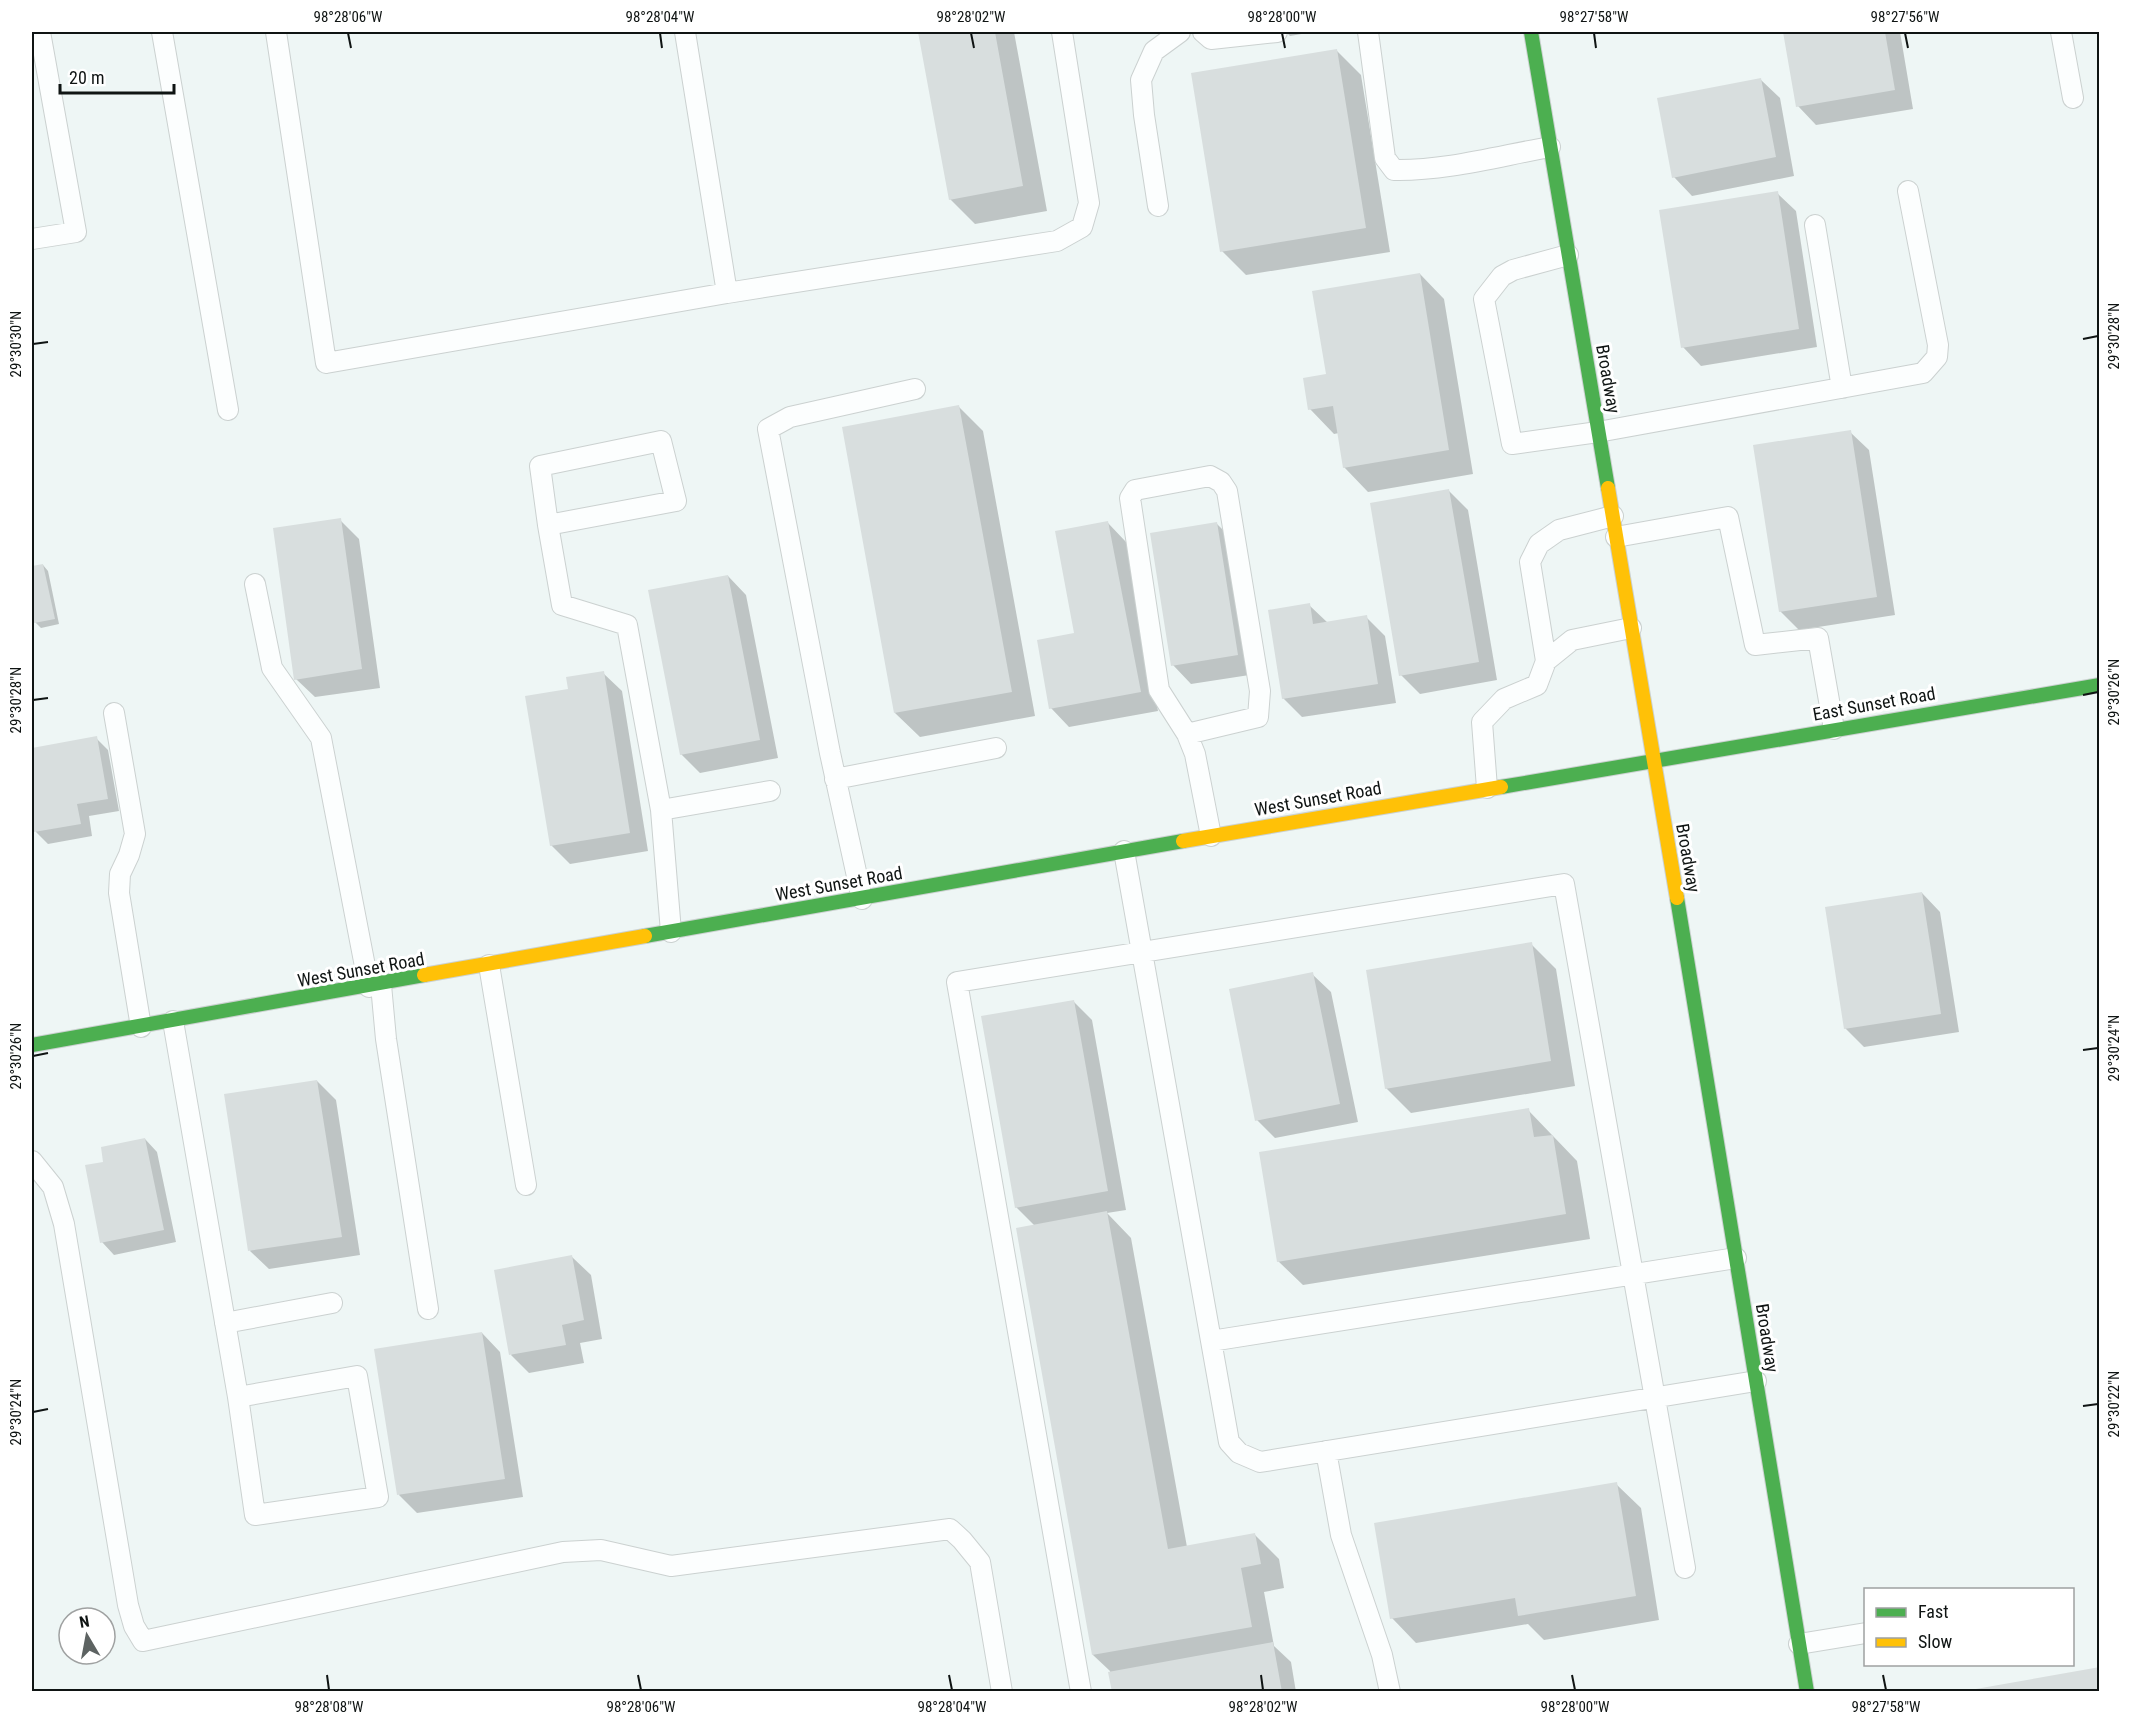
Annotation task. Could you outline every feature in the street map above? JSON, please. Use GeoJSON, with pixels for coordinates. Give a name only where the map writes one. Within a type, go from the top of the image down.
{"type":"FeatureCollection","features":[{"type":"Feature","properties":{"kind":"main road","name":"Broadway"},"geometry":{"type":"LineString","coordinates":[[1531,32],[1654,759],[1807,1692]]}},
{"type":"Feature","properties":{"kind":"main road","name":"East Sunset Road"},"geometry":{"type":"LineString","coordinates":[[1654,759],[2100,685]]}},
{"type":"Feature","properties":{"kind":"main road","name":"West Sunset Road"},"geometry":{"type":"LineString","coordinates":[[32,1045],[1654,759]]}},
{"type":"Feature","properties":{"kind":"lane"},"geometry":{"type":"LineString","coordinates":[[32,239],[76,232],[40,32]]}},
{"type":"Feature","properties":{"kind":"lane"},"geometry":{"type":"LineString","coordinates":[[162,32],[228,410]]}},
{"type":"Feature","properties":{"kind":"lane"},"geometry":{"type":"LineString","coordinates":[[276,32],[326,363],[727,292],[1057,241],[1082,227],[1089,203],[1062,32]]}},
{"type":"Feature","properties":{"kind":"lane"},"geometry":{"type":"LineString","coordinates":[[685,32],[727,292]]}},
{"type":"Feature","properties":{"kind":"lane"},"geometry":{"type":"LineString","coordinates":[[1158,206],[1141,80],[1154,51],[1180,32]]}},
{"type":"Feature","properties":{"kind":"lane"},"geometry":{"type":"LineString","coordinates":[[1203,32],[1211,39],[1276,32]]}},
{"type":"Feature","properties":{"kind":"lane"},"geometry":{"type":"LineString","coordinates":[[1368,32],[1385,158],[1394,170],[1411,171],[1453,165],[1550,147]]}},
{"type":"Feature","properties":{"kind":"lane"},"geometry":{"type":"LineString","coordinates":[[2061,32],[2073,98]]}},
{"type":"Feature","properties":{"kind":"lane"},"geometry":{"type":"LineString","coordinates":[[1568,255],[1502,276],[1484,299],[1512,444],[1598,432],[1923,373],[1937,357],[1938,345],[1908,191]]}},
{"type":"Feature","properties":{"kind":"lane"},"geometry":{"type":"LineString","coordinates":[[1815,225],[1842,388]]}},
{"type":"Feature","properties":{"kind":"lane"},"geometry":{"type":"LineString","coordinates":[[861,898],[835,779],[768,429],[790,417],[915,389]]}},
{"type":"Feature","properties":{"kind":"lane"},"geometry":{"type":"LineString","coordinates":[[548,525],[676,501],[661,441],[540,466],[548,525],[562,605],[627,625],[661,810],[671,932]]}},
{"type":"Feature","properties":{"kind":"lane"},"geometry":{"type":"LineString","coordinates":[[1187,734],[1258,717],[1260,710],[1260,691],[1227,491],[1221,482],[1210,476],[1135,490],[1130,498],[1159,690],[1187,734],[1195,754],[1211,836]]}},
{"type":"Feature","properties":{"kind":"lane"},"geometry":{"type":"LineString","coordinates":[[1486,788],[1482,722],[1504,699],[1537,685],[1546,661],[1530,562],[1539,544],[1559,530],[1613,516]]}},
{"type":"Feature","properties":{"kind":"lane"},"geometry":{"type":"LineString","coordinates":[[1616,537],[1728,517],[1755,645],[1818,638],[1834,729]]}},
{"type":"Feature","properties":{"kind":"lane"},"geometry":{"type":"LineString","coordinates":[[255,584],[272,668],[321,738],[387,1039],[428,1309]]}},
{"type":"Feature","properties":{"kind":"lane"},"geometry":{"type":"LineString","coordinates":[[1546,661],[1572,640],[1631,628]]}},
{"type":"Feature","properties":{"kind":"lane"},"geometry":{"type":"LineString","coordinates":[[114,713],[135,834],[120,874],[119,893],[141,1027]]}},
{"type":"Feature","properties":{"kind":"lane"},"geometry":{"type":"LineString","coordinates":[[835,779],[996,748]]}},
{"type":"Feature","properties":{"kind":"lane"},"geometry":{"type":"LineString","coordinates":[[661,810],[770,791]]}},
{"type":"Feature","properties":{"kind":"lane"},"geometry":{"type":"LineString","coordinates":[[1124,851],[1228,1442],[1239,1453],[1260,1462],[1756,1381]]}},
{"type":"Feature","properties":{"kind":"lane"},"geometry":{"type":"LineString","coordinates":[[1081,1692],[957,982],[1564,884],[1685,1568]]}},
{"type":"Feature","properties":{"kind":"lane"},"geometry":{"type":"LineString","coordinates":[[489,965],[526,1185]]}},
{"type":"Feature","properties":{"kind":"lane"},"geometry":{"type":"LineString","coordinates":[[173,1021],[238,1397],[255,1515],[378,1497],[357,1376],[238,1397]]}},
{"type":"Feature","properties":{"kind":"lane"},"geometry":{"type":"LineString","coordinates":[[32,1161],[53,1187],[64,1224],[128,1605],[134,1626],[143,1641],[562,1552],[602,1550],[672,1566],[950,1529],[980,1562],[1002,1692]]}},
{"type":"Feature","properties":{"kind":"lane"},"geometry":{"type":"LineString","coordinates":[[1211,1341],[1736,1258]]}},
{"type":"Feature","properties":{"kind":"lane"},"geometry":{"type":"LineString","coordinates":[[225,1323],[332,1303]]}},
{"type":"Feature","properties":{"kind":"lane"},"geometry":{"type":"LineString","coordinates":[[1326,1451],[1341,1535],[1382,1655],[1390,1692]]}},
{"type":"Feature","properties":{"kind":"lane"},"geometry":{"type":"LineString","coordinates":[[1799,1644],[1864,1633]]}},
{"type":"Feature","properties":{"kind":"building"},"geometry":{"type":"Polygon","coordinates":[[[918,32],[995,32],[1023,186],[949,200],[918,32]]]}},
{"type":"Feature","properties":{"kind":"building"},"geometry":{"type":"Polygon","coordinates":[[[1783,32],[1885,32],[1895,90],[1796,107],[1783,32]]]}},
{"type":"Feature","properties":{"kind":"building"},"geometry":{"type":"Polygon","coordinates":[[[1337,49],[1366,228],[1220,252],[1191,73],[1337,49]]]}},
{"type":"Feature","properties":{"kind":"building"},"geometry":{"type":"Polygon","coordinates":[[[1761,78],[1776,157],[1672,178],[1657,98],[1761,78]]]}},
{"type":"Feature","properties":{"kind":"building"},"geometry":{"type":"Polygon","coordinates":[[[1778,191],[1799,329],[1681,348],[1659,210],[1778,191]]]}},
{"type":"Feature","properties":{"kind":"building"},"geometry":{"type":"Polygon","coordinates":[[[1420,273],[1449,450],[1343,468],[1333,406],[1308,410],[1303,378],[1326,374],[1312,291],[1420,273]]]}},
{"type":"Feature","properties":{"kind":"building"},"geometry":{"type":"Polygon","coordinates":[[[959,405],[1012,692],[894,713],[842,427],[959,405]]]}},
{"type":"Feature","properties":{"kind":"building"},"geometry":{"type":"Polygon","coordinates":[[[1851,430],[1877,597],[1779,612],[1753,445],[1851,430]]]}},
{"type":"Feature","properties":{"kind":"building"},"geometry":{"type":"Polygon","coordinates":[[[1449,489],[1479,662],[1399,676],[1370,503],[1449,489]]]}},
{"type":"Feature","properties":{"kind":"building"},"geometry":{"type":"Polygon","coordinates":[[[341,518],[362,669],[294,680],[273,528],[341,518]]]}},
{"type":"Feature","properties":{"kind":"building"},"geometry":{"type":"Polygon","coordinates":[[[1108,521],[1141,692],[1049,709],[1037,640],[1074,633],[1055,531],[1108,521]]]}},
{"type":"Feature","properties":{"kind":"building"},"geometry":{"type":"Polygon","coordinates":[[[1217,522],[1238,655],[1171,666],[1150,533],[1217,522]]]}},
{"type":"Feature","properties":{"kind":"building"},"geometry":{"type":"Polygon","coordinates":[[[43,564],[55,619],[34,623],[32,566],[43,564]]]}},
{"type":"Feature","properties":{"kind":"building"},"geometry":{"type":"Polygon","coordinates":[[[728,575],[760,740],[680,755],[648,590],[728,575]]]}},
{"type":"Feature","properties":{"kind":"building"},"geometry":{"type":"Polygon","coordinates":[[[1310,603],[1313,624],[1367,615],[1378,684],[1282,699],[1268,610],[1310,603]]]}},
{"type":"Feature","properties":{"kind":"building"},"geometry":{"type":"Polygon","coordinates":[[[604,671],[630,833],[550,846],[525,696],[568,689],[566,677],[604,671]]]}},
{"type":"Feature","properties":{"kind":"building"},"geometry":{"type":"Polygon","coordinates":[[[97,736],[108,799],[77,804],[81,824],[34,832],[32,748],[97,736]]]}},
{"type":"Feature","properties":{"kind":"building"},"geometry":{"type":"Polygon","coordinates":[[[1922,892],[1941,1014],[1844,1029],[1825,907],[1922,892]]]}},
{"type":"Feature","properties":{"kind":"building"},"geometry":{"type":"Polygon","coordinates":[[[1532,942],[1551,1061],[1385,1089],[1366,970],[1532,942]]]}},
{"type":"Feature","properties":{"kind":"building"},"geometry":{"type":"Polygon","coordinates":[[[1313,972],[1340,1104],[1255,1121],[1229,989],[1313,972]]]}},
{"type":"Feature","properties":{"kind":"building"},"geometry":{"type":"Polygon","coordinates":[[[1074,1000],[1108,1191],[1015,1208],[981,1016],[1074,1000]]]}},
{"type":"Feature","properties":{"kind":"building"},"geometry":{"type":"Polygon","coordinates":[[[317,1080],[342,1237],[248,1251],[224,1094],[317,1080]]]}},
{"type":"Feature","properties":{"kind":"building"},"geometry":{"type":"Polygon","coordinates":[[[1529,1108],[1534,1137],[1553,1135],[1566,1214],[1277,1262],[1259,1152],[1529,1108]]]}},
{"type":"Feature","properties":{"kind":"building"},"geometry":{"type":"Polygon","coordinates":[[[145,1138],[164,1230],[100,1243],[85,1165],[103,1162],[101,1147],[145,1138]]]}},
{"type":"Feature","properties":{"kind":"building"},"geometry":{"type":"Polygon","coordinates":[[[1107,1211],[1168,1549],[1255,1533],[1261,1564],[1241,1568],[1252,1627],[1092,1655],[1016,1228],[1107,1211]]]}},
{"type":"Feature","properties":{"kind":"building"},"geometry":{"type":"Polygon","coordinates":[[[572,1255],[584,1320],[562,1325],[566,1345],[509,1355],[494,1270],[572,1255]]]}},
{"type":"Feature","properties":{"kind":"building"},"geometry":{"type":"Polygon","coordinates":[[[482,1332],[505,1479],[397,1495],[374,1349],[482,1332]]]}},
{"type":"Feature","properties":{"kind":"building"},"geometry":{"type":"Polygon","coordinates":[[[1617,1482],[1636,1596],[1518,1616],[1515,1598],[1390,1619],[1374,1523],[1617,1482]]]}},
{"type":"Feature","properties":{"kind":"building"},"geometry":{"type":"Polygon","coordinates":[[[1273,1642],[1282,1692],[1112,1692],[1108,1672],[1273,1642]]]}},
{"type":"Feature","properties":{"kind":"building"},"geometry":{"type":"Polygon","coordinates":[[[2100,1667],[2100,1692],[1970,1692],[1970,1690],[2100,1667]]]}},
{"type":"Feature","properties":{"kind":"traffic: fast"},"geometry":{"type":"LineString","coordinates":[[1531,32],[1608,488]]}},
{"type":"Feature","properties":{"kind":"traffic: fast"},"geometry":{"type":"LineString","coordinates":[[1501,787],[2100,685]]}},
{"type":"Feature","properties":{"kind":"traffic: fast"},"geometry":{"type":"LineString","coordinates":[[645,936],[1183,841]]}},
{"type":"Feature","properties":{"kind":"traffic: fast"},"geometry":{"type":"LineString","coordinates":[[1677,898],[1807,1692]]}},
{"type":"Feature","properties":{"kind":"traffic: fast"},"geometry":{"type":"LineString","coordinates":[[32,1045],[424,975]]}},
{"type":"Feature","properties":{"kind":"traffic: slow"},"geometry":{"type":"LineString","coordinates":[[1608,488],[1677,898]]}},
{"type":"Feature","properties":{"kind":"traffic: slow"},"geometry":{"type":"LineString","coordinates":[[1183,841],[1501,787]]}},
{"type":"Feature","properties":{"kind":"traffic: slow"},"geometry":{"type":"LineString","coordinates":[[424,975],[645,936]]}}]}
